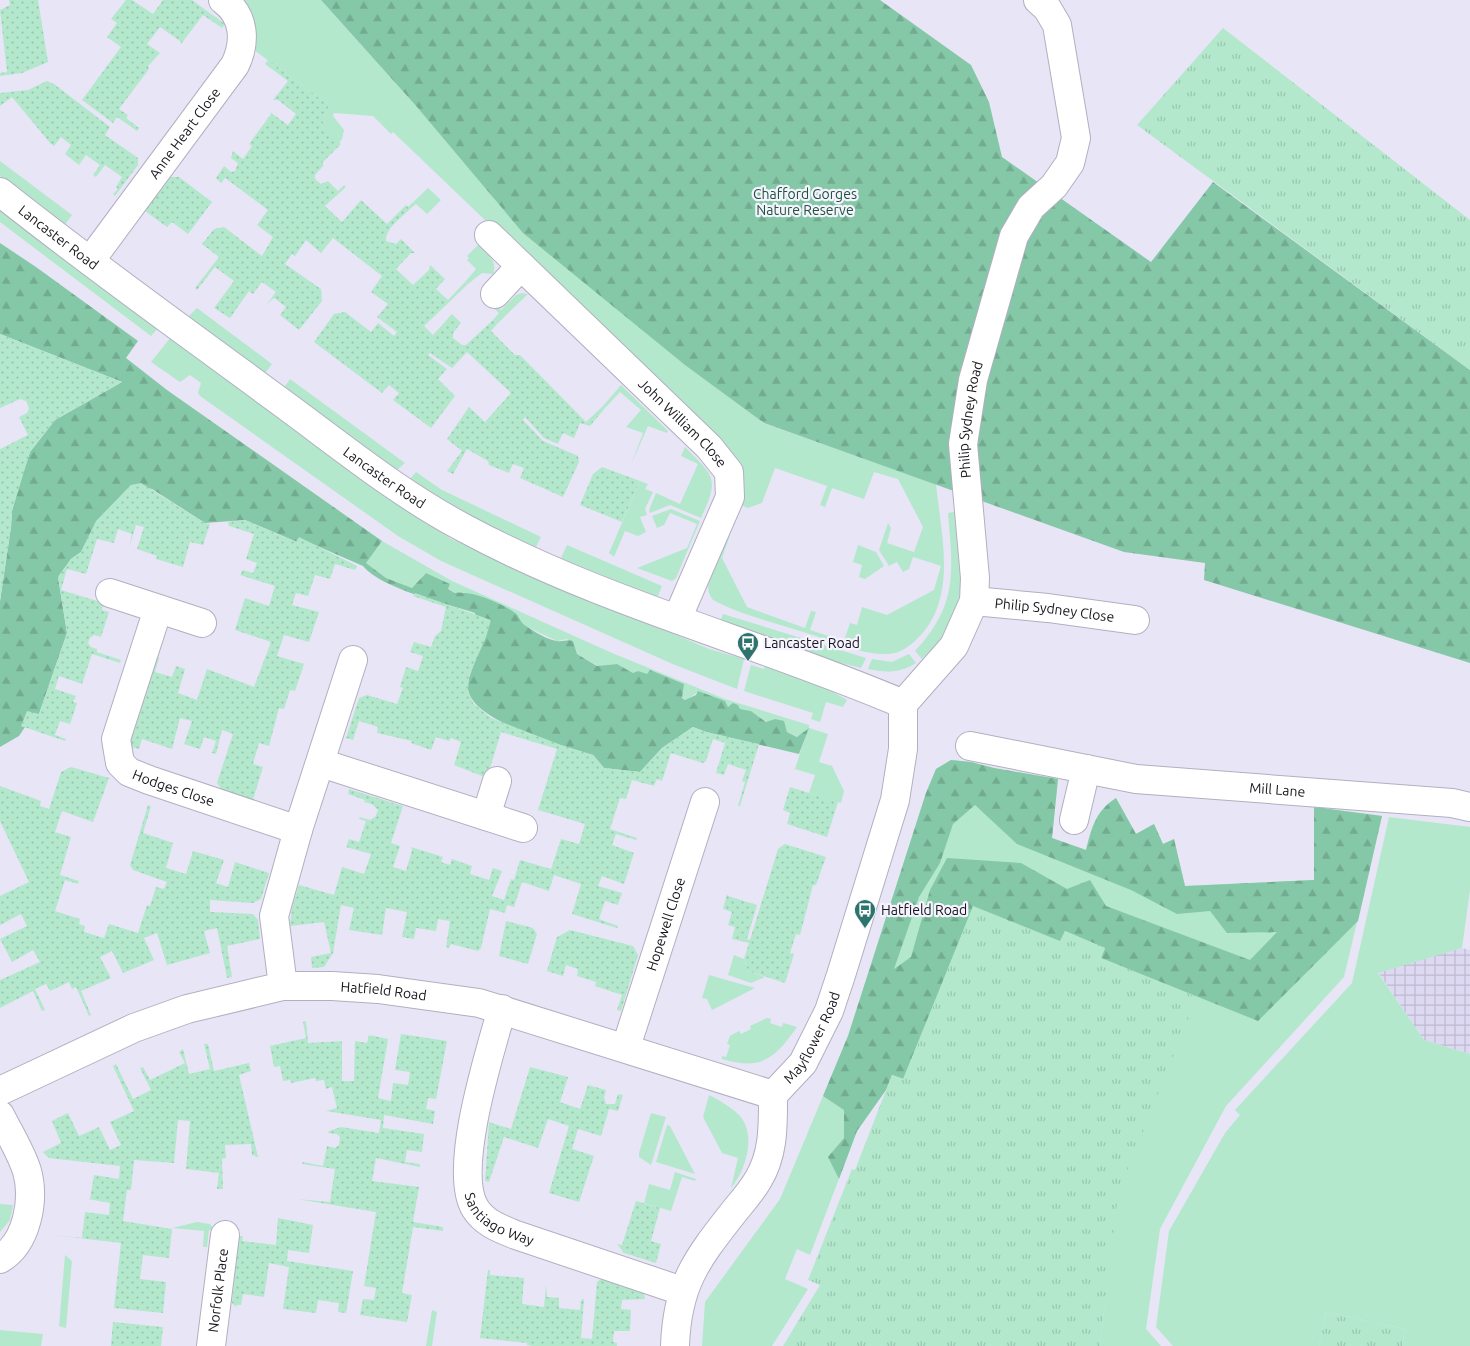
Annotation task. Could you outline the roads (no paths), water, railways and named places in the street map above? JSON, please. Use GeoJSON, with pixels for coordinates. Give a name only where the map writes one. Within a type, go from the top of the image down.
{"type":"FeatureCollection","features":[{"type":"Feature","properties":{"kind":"street","name":"Anne Heart Close"},"geometry":{"type":"LineString","coordinates":[[90,261],[235,65],[242,47],[242,26],[236,13],[223,0]]}},
{"type":"Feature","properties":{"kind":"street","name":"Philip Sydney Road"},"geometry":{"type":"LineString","coordinates":[[903,704],[954,646],[974,601],[975,578],[963,444],[973,380],[1014,236],[1031,207],[1054,186],[1070,163],[1076,138],[1057,25],[1047,8],[1038,0]]}},
{"type":"Feature","properties":{"kind":"street","name":"Lancaster Road"},"geometry":{"type":"LineString","coordinates":[[0,192],[90,261],[430,509],[465,529],[557,572],[677,619],[858,684],[903,704]]}},
{"type":"Feature","properties":{"kind":"street","name":"John William Close"},"geometry":{"type":"LineString","coordinates":[[489,235],[709,447],[729,472],[730,497],[677,619]]}},
{"type":"Feature","properties":{"kind":"street"},"geometry":{"type":"LineString","coordinates":[[495,294],[521,266]]}},
{"type":"Feature","properties":{"kind":"street"},"geometry":{"type":"LineString","coordinates":[[110,593],[202,623]]}},
{"type":"Feature","properties":{"kind":"street","name":"Philip Sydney Close"},"geometry":{"type":"LineString","coordinates":[[974,601],[1048,608],[1135,620]]}},
{"type":"Feature","properties":{"kind":"street","name":"Hodges Close"},"geometry":{"type":"LineString","coordinates":[[158,609],[116,739],[116,752],[120,762],[129,772],[148,780],[298,830]]}},
{"type":"Feature","properties":{"kind":"street"},"geometry":{"type":"LineString","coordinates":[[283,986],[274,916],[298,830],[354,660]]}},
{"type":"Feature","properties":{"kind":"street","name":"Mayflower Road"},"geometry":{"type":"LineString","coordinates":[[675,1346],[676,1318],[682,1291],[692,1269],[711,1241],[759,1180],[774,1138],[773,1096],[803,1063],[829,1011],[895,800],[903,749],[903,704]]}},
{"type":"Feature","properties":{"kind":"street","name":"Mill Lane"},"geometry":{"type":"LineString","coordinates":[[970,746],[1136,779],[1452,803],[1470,807]]}},
{"type":"Feature","properties":{"kind":"street"},"geometry":{"type":"LineString","coordinates":[[321,763],[524,828]]}},
{"type":"Feature","properties":{"kind":"street"},"geometry":{"type":"LineString","coordinates":[[1074,820],[1086,769]]}},
{"type":"Feature","properties":{"kind":"street"},"geometry":{"type":"LineString","coordinates":[[486,816],[497,782]]}},
{"type":"Feature","properties":{"kind":"street","name":"Hopewell Close"},"geometry":{"type":"LineString","coordinates":[[626,1047],[705,802]]}},
{"type":"Feature","properties":{"kind":"street","name":"Hatfield Road"},"geometry":{"type":"LineString","coordinates":[[0,1090],[134,1028],[187,1009],[283,986],[378,989],[480,1002],[626,1047],[773,1096]]}},
{"type":"Feature","properties":{"kind":"street","name":"Santiago Way"},"geometry":{"type":"LineString","coordinates":[[502,1009],[480,1086],[469,1158],[469,1196],[476,1209],[494,1226],[516,1235],[682,1291]]}},
{"type":"Feature","properties":{"kind":"street"},"geometry":{"type":"LineString","coordinates":[[0,1115],[27,1170],[30,1184],[27,1215],[22,1234],[13,1248],[0,1258]]}},
{"type":"Feature","properties":{"kind":"street","name":"Norfolk Place"},"geometry":{"type":"LineString","coordinates":[[212,1346],[225,1235]]}},
{"type":"Feature","properties":{"kind":"place","name":"Lancaster Road"},"geometry":{"type":"Point","coordinates":[748,662]}},
{"type":"Feature","properties":{"kind":"place","name":"Hatfield Road"},"geometry":{"type":"Point","coordinates":[865,929]}},
{"type":"Feature","properties":{"kind":"park label","name":"Chafford Gorges Nature Reserve"},"geometry":{"type":"Point","coordinates":[805,202]}}]}
